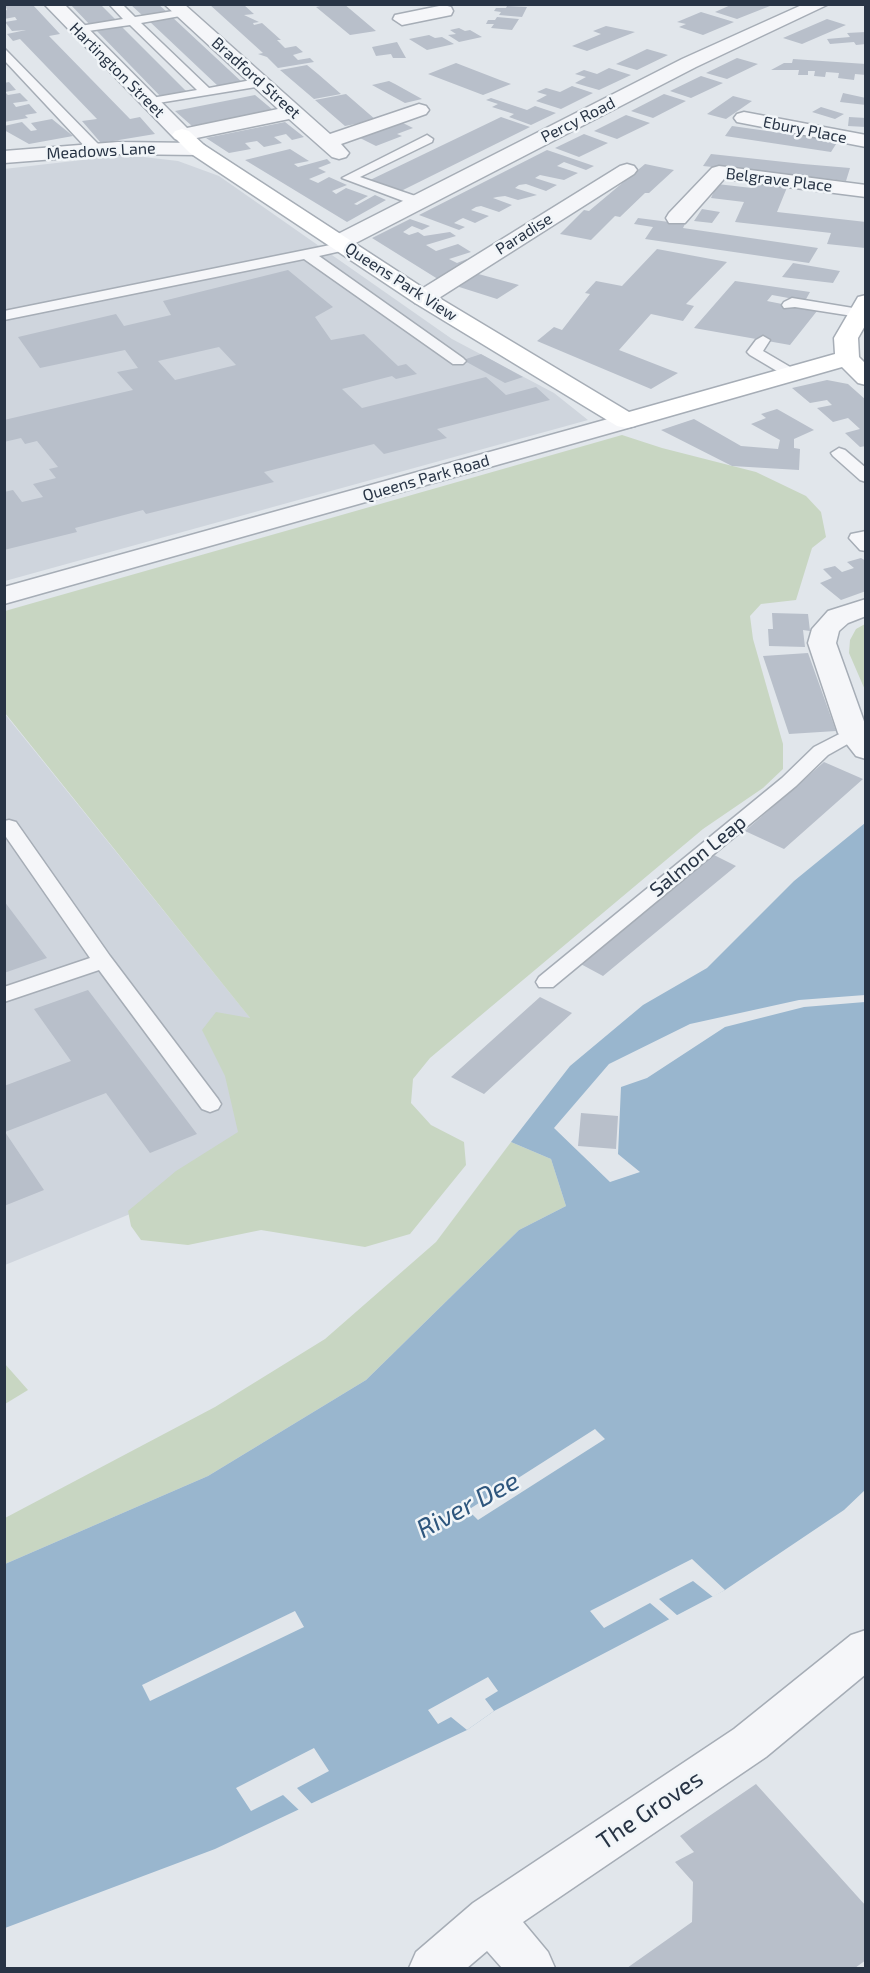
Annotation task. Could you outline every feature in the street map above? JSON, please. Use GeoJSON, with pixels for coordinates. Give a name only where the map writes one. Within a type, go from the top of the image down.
{"type":"FeatureCollection","features":[{"type":"Feature","properties":{"kind":"street","name":"Hartington Street"},"geometry":{"type":"LineString","coordinates":[[53,4],[190,142]]}},
{"type":"Feature","properties":{"kind":"street","name":"Percy Road"},"geometry":{"type":"LineString","coordinates":[[342,244],[689,63],[820,4]]}},
{"type":"Feature","properties":{"kind":"street","name":"Bradford Street"},"geometry":{"type":"LineString","coordinates":[[178,8],[333,147],[419,110]]}},
{"type":"Feature","properties":{"kind":"street"},"geometry":{"type":"LineString","coordinates":[[405,12],[423,16],[444,11]]}},
{"type":"Feature","properties":{"kind":"street","name":"Meadows Lane"},"geometry":{"type":"LineString","coordinates":[[7,154],[190,142],[294,112]]}},
{"type":"Feature","properties":{"kind":"street","name":"Ebury Place"},"geometry":{"type":"LineString","coordinates":[[744,118],[866,141]]}},
{"type":"Feature","properties":{"kind":"street","name":"Queens Park View"},"geometry":{"type":"LineString","coordinates":[[190,142],[423,298],[627,421]]}},
{"type":"Feature","properties":{"kind":"street","name":"Paradise"},"geometry":{"type":"LineString","coordinates":[[423,298],[627,170]]}},
{"type":"Feature","properties":{"kind":"street","name":"Belgrave Place"},"geometry":{"type":"LineString","coordinates":[[677,219],[719,172],[866,191]]}},
{"type":"Feature","properties":{"kind":"street"},"geometry":{"type":"LineString","coordinates":[[862,308],[846,338],[847,358],[866,378]]}},
{"type":"Feature","properties":{"kind":"street","name":"Queens Park Road"},"geometry":{"type":"LineString","coordinates":[[4,596],[847,358]]}},
{"type":"Feature","properties":{"kind":"street"},"geometry":{"type":"LineString","coordinates":[[859,742],[822,643],[826,629],[838,616],[866,607]]}},
{"type":"Feature","properties":{"kind":"street","name":"The Groves"},"geometry":{"type":"LineString","coordinates":[[433,1968],[490,1918],[750,1743],[866,1648]]}},
{"type":"Feature","properties":{"kind":"street"},"geometry":{"type":"LineString","coordinates":[[490,1918],[531,1968]]}},
{"type":"Feature","properties":{"kind":"lane"},"geometry":{"type":"LineString","coordinates":[[115,4],[206,92]]}},
{"type":"Feature","properties":{"kind":"lane"},"geometry":{"type":"LineString","coordinates":[[78,30],[132,21],[178,8]]}},
{"type":"Feature","properties":{"kind":"lane"},"geometry":{"type":"LineString","coordinates":[[4,52],[96,149]]}},
{"type":"Feature","properties":{"kind":"lane"},"geometry":{"type":"LineString","coordinates":[[150,102],[262,82]]}},
{"type":"Feature","properties":{"kind":"lane"},"geometry":{"type":"LineString","coordinates":[[419,202],[349,178],[428,139]]}},
{"type":"Feature","properties":{"kind":"lane"},"geometry":{"type":"LineString","coordinates":[[4,316],[307,254],[342,244]]}},
{"type":"Feature","properties":{"kind":"lane"},"geometry":{"type":"LineString","coordinates":[[307,254],[458,361]]}},
{"type":"Feature","properties":{"kind":"lane"},"geometry":{"type":"LineString","coordinates":[[789,305],[792,302],[862,308]]}},
{"type":"Feature","properties":{"kind":"lane"},"geometry":{"type":"LineString","coordinates":[[763,340],[755,352],[792,374]]}},
{"type":"Feature","properties":{"kind":"lane"},"geometry":{"type":"LineString","coordinates":[[838,453],[866,477]]}},
{"type":"Feature","properties":{"kind":"lane"},"geometry":{"type":"LineString","coordinates":[[866,536],[857,538],[866,546]]}},
{"type":"Feature","properties":{"kind":"lane","name":"Salmon Leap"},"geometry":{"type":"LineString","coordinates":[[546,982],[789,782],[822,751],[859,742]]}},
{"type":"Feature","properties":{"kind":"lane"},"geometry":{"type":"LineString","coordinates":[[9,826],[103,961],[210,1104]]}},
{"type":"Feature","properties":{"kind":"lane"},"geometry":{"type":"LineString","coordinates":[[4,995],[103,961]]}},
{"type":"Feature","properties":{"kind":"shaded area"},"geometry":{"type":"Polygon","coordinates":[[[126,155],[178,161],[219,176],[452,339],[554,393],[588,420],[5,581],[4,169],[126,155]]]}},
{"type":"Feature","properties":{"kind":"shaded area"},"geometry":{"type":"Polygon","coordinates":[[[4,713],[255,1024],[270,1157],[5,1265],[4,713]]]}},
{"type":"Feature","properties":{"kind":"green space"},"geometry":{"type":"Polygon","coordinates":[[[622,435],[662,448],[756,472],[806,496],[821,512],[826,537],[812,548],[796,600],[761,604],[750,616],[753,639],[783,744],[783,769],[763,788],[703,829],[430,1058],[413,1079],[411,1103],[431,1125],[464,1142],[466,1165],[410,1234],[365,1247],[261,1230],[188,1245],[141,1240],[131,1226],[128,1211],[176,1171],[238,1132],[225,1076],[202,1030],[216,1012],[250,1018],[5,713],[5,611],[622,435]]]}},
{"type":"Feature","properties":{"kind":"green space"},"geometry":{"type":"Polygon","coordinates":[[[865,624],[865,690],[849,653],[850,640],[856,629],[865,624]]]}},
{"type":"Feature","properties":{"kind":"green space"},"geometry":{"type":"Polygon","coordinates":[[[511,1142],[551,1159],[566,1206],[519,1230],[366,1380],[208,1476],[5,1564],[5,1518],[215,1407],[325,1339],[436,1242],[511,1142]]]}},
{"type":"Feature","properties":{"kind":"green space"},"geometry":{"type":"Polygon","coordinates":[[[5,1364],[28,1390],[4,1404],[5,1364]]]}},
{"type":"Feature","properties":{"kind":"water","name":"River Dee"},"geometry":{"type":"Polygon","coordinates":[[[865,823],[865,995],[799,1000],[690,1024],[609,1064],[554,1128],[610,1182],[640,1172],[618,1154],[621,1087],[647,1078],[725,1027],[804,1007],[865,1002],[865,1490],[844,1510],[725,1590],[494,1711],[467,1730],[215,1849],[5,1928],[5,1564],[208,1476],[366,1380],[519,1230],[566,1206],[551,1159],[511,1142],[570,1066],[643,1005],[707,968],[794,881],[865,823]]]}},
{"type":"Feature","properties":{"kind":"pier"},"geometry":{"type":"Polygon","coordinates":[[[595,1429],[605,1439],[478,1520],[468,1510],[595,1429]]]}},
{"type":"Feature","properties":{"kind":"pier"},"geometry":{"type":"Polygon","coordinates":[[[692,1559],[725,1590],[713,1597],[693,1581],[659,1599],[678,1616],[670,1620],[650,1603],[604,1628],[590,1611],[692,1559]]]}},
{"type":"Feature","properties":{"kind":"pier"},"geometry":{"type":"Polygon","coordinates":[[[295,1611],[304,1627],[150,1701],[142,1685],[295,1611]]]}},
{"type":"Feature","properties":{"kind":"pier"},"geometry":{"type":"Polygon","coordinates":[[[488,1677],[498,1691],[485,1699],[494,1711],[467,1730],[451,1717],[438,1724],[428,1710],[488,1677]]]}},
{"type":"Feature","properties":{"kind":"pier"},"geometry":{"type":"Polygon","coordinates":[[[314,1748],[329,1771],[297,1788],[313,1805],[300,1811],[283,1795],[251,1811],[236,1788],[314,1748]]]}},
{"type":"Feature","properties":{"kind":"building"},"geometry":{"type":"Polygon","coordinates":[[[5,4],[32,4],[60,34],[49,36],[130,119],[140,117],[155,134],[101,143],[82,121],[97,119],[20,39],[13,41],[7,34],[26,30],[12,31],[5,22],[17,20],[15,17],[4,19],[4,11],[7,10],[5,4]]]}},
{"type":"Feature","properties":{"kind":"building"},"geometry":{"type":"Polygon","coordinates":[[[70,4],[100,4],[117,21],[91,26],[70,4]]]}},
{"type":"Feature","properties":{"kind":"building"},"geometry":{"type":"Polygon","coordinates":[[[130,4],[158,4],[167,12],[143,16],[130,4]]]}},
{"type":"Feature","properties":{"kind":"building"},"geometry":{"type":"Polygon","coordinates":[[[209,4],[244,5],[254,14],[244,15],[259,22],[253,23],[254,25],[262,23],[281,40],[277,40],[285,48],[296,46],[303,52],[293,55],[298,60],[310,58],[314,62],[278,68],[267,57],[258,54],[263,53],[209,4]]]}},
{"type":"Feature","properties":{"kind":"building"},"geometry":{"type":"Polygon","coordinates":[[[344,4],[376,31],[350,35],[316,7],[344,4]]]}},
{"type":"Feature","properties":{"kind":"building"},"geometry":{"type":"Polygon","coordinates":[[[733,4],[770,6],[737,19],[715,12],[733,4]]]}},
{"type":"Feature","properties":{"kind":"building"},"geometry":{"type":"Polygon","coordinates":[[[527,7],[522,17],[499,15],[501,12],[494,11],[496,8],[527,7]]]}},
{"type":"Feature","properties":{"kind":"building"},"geometry":{"type":"Polygon","coordinates":[[[701,12],[734,22],[703,35],[679,27],[686,24],[677,22],[701,12]]]}},
{"type":"Feature","properties":{"kind":"building"},"geometry":{"type":"Polygon","coordinates":[[[171,16],[243,83],[219,87],[148,20],[171,16]]]}},
{"type":"Feature","properties":{"kind":"building"},"geometry":{"type":"Polygon","coordinates":[[[497,17],[519,19],[512,30],[491,28],[494,24],[486,24],[488,20],[495,20],[497,17]]]}},
{"type":"Feature","properties":{"kind":"building"},"geometry":{"type":"Polygon","coordinates":[[[827,19],[846,25],[802,44],[783,38],[827,19]]]}},
{"type":"Feature","properties":{"kind":"building"},"geometry":{"type":"Polygon","coordinates":[[[120,25],[188,93],[162,98],[95,29],[120,25]]]}},
{"type":"Feature","properties":{"kind":"building"},"geometry":{"type":"Polygon","coordinates":[[[606,26],[635,32],[587,51],[572,46],[601,34],[593,31],[606,26]]]}},
{"type":"Feature","properties":{"kind":"building"},"geometry":{"type":"Polygon","coordinates":[[[459,28],[465,31],[470,30],[482,37],[459,42],[448,35],[456,34],[450,30],[459,28]]]}},
{"type":"Feature","properties":{"kind":"building"},"geometry":{"type":"Polygon","coordinates":[[[866,32],[866,44],[856,45],[854,42],[830,44],[827,39],[850,37],[847,33],[866,32]]]}},
{"type":"Feature","properties":{"kind":"building"},"geometry":{"type":"Polygon","coordinates":[[[429,35],[435,38],[442,37],[454,44],[427,50],[409,39],[429,35]]]}},
{"type":"Feature","properties":{"kind":"building"},"geometry":{"type":"Polygon","coordinates":[[[397,42],[406,58],[393,58],[391,54],[376,56],[372,47],[397,42]]]}},
{"type":"Feature","properties":{"kind":"building"},"geometry":{"type":"Polygon","coordinates":[[[647,49],[668,55],[637,70],[616,64],[647,49]]]}},
{"type":"Feature","properties":{"kind":"building"},"geometry":{"type":"Polygon","coordinates":[[[737,58],[758,64],[727,79],[706,73],[737,58]]]}},
{"type":"Feature","properties":{"kind":"building"},"geometry":{"type":"Polygon","coordinates":[[[793,59],[866,64],[866,75],[855,74],[854,80],[838,78],[839,73],[826,72],[825,77],[814,76],[815,71],[808,71],[808,75],[798,75],[799,70],[771,70],[784,63],[792,63],[793,59]]]}},
{"type":"Feature","properties":{"kind":"building"},"geometry":{"type":"Polygon","coordinates":[[[456,63],[511,84],[483,95],[428,74],[456,63]]]}},
{"type":"Feature","properties":{"kind":"building"},"geometry":{"type":"Polygon","coordinates":[[[307,65],[341,94],[314,99],[280,70],[307,65]]]}},
{"type":"Feature","properties":{"kind":"building"},"geometry":{"type":"Polygon","coordinates":[[[609,68],[631,75],[599,90],[575,83],[586,77],[575,74],[584,70],[597,74],[609,68]]]}},
{"type":"Feature","properties":{"kind":"building"},"geometry":{"type":"Polygon","coordinates":[[[701,76],[723,83],[691,98],[670,91],[701,76]]]}},
{"type":"Feature","properties":{"kind":"building"},"geometry":{"type":"Polygon","coordinates":[[[389,81],[422,99],[405,103],[372,85],[389,81]]]}},
{"type":"Feature","properties":{"kind":"building"},"geometry":{"type":"Polygon","coordinates":[[[9,82],[16,90],[5,92],[8,95],[20,93],[28,101],[13,103],[16,107],[29,104],[37,113],[25,115],[28,118],[4,122],[4,83],[9,82]]]}},
{"type":"Feature","properties":{"kind":"building"},"geometry":{"type":"Polygon","coordinates":[[[572,86],[593,93],[561,109],[536,101],[547,95],[537,92],[546,88],[560,92],[572,86]]]}},
{"type":"Feature","properties":{"kind":"building"},"geometry":{"type":"Polygon","coordinates":[[[843,93],[866,98],[866,105],[840,102],[843,93]]]}},
{"type":"Feature","properties":{"kind":"building"},"geometry":{"type":"Polygon","coordinates":[[[346,94],[376,120],[345,126],[315,100],[346,94]]]}},
{"type":"Feature","properties":{"kind":"building"},"geometry":{"type":"Polygon","coordinates":[[[664,94],[686,101],[653,118],[631,111],[664,94]]]}},
{"type":"Feature","properties":{"kind":"building"},"geometry":{"type":"Polygon","coordinates":[[[255,95],[273,110],[192,126],[175,111],[255,95]]]}},
{"type":"Feature","properties":{"kind":"building"},"geometry":{"type":"Polygon","coordinates":[[[733,96],[752,101],[726,119],[707,114],[733,96]]]}},
{"type":"Feature","properties":{"kind":"building"},"geometry":{"type":"Polygon","coordinates":[[[491,98],[527,110],[535,106],[556,113],[531,125],[509,117],[514,114],[492,107],[498,104],[486,100],[491,98]]]}},
{"type":"Feature","properties":{"kind":"building"},"geometry":{"type":"Polygon","coordinates":[[[821,107],[844,114],[835,119],[812,112],[821,107]]]}},
{"type":"Feature","properties":{"kind":"building"},"geometry":{"type":"Polygon","coordinates":[[[626,115],[650,123],[617,139],[594,131],[626,115]]]}},
{"type":"Feature","properties":{"kind":"building"},"geometry":{"type":"Polygon","coordinates":[[[501,117],[530,127],[399,192],[368,181],[501,117]]]}},
{"type":"Feature","properties":{"kind":"building"},"geometry":{"type":"Polygon","coordinates":[[[849,117],[866,118],[866,127],[848,126],[849,117]]]}},
{"type":"Feature","properties":{"kind":"building"},"geometry":{"type":"Polygon","coordinates":[[[52,119],[73,136],[29,144],[4,130],[4,126],[22,122],[31,131],[37,130],[31,123],[52,119]]]}},
{"type":"Feature","properties":{"kind":"building"},"geometry":{"type":"Polygon","coordinates":[[[285,122],[304,137],[292,140],[286,134],[274,137],[282,143],[264,147],[257,141],[245,143],[251,149],[229,153],[206,138],[285,122]]]}},
{"type":"Feature","properties":{"kind":"building"},"geometry":{"type":"Polygon","coordinates":[[[401,122],[413,128],[397,134],[402,136],[376,146],[354,135],[401,122]]]}},
{"type":"Feature","properties":{"kind":"building"},"geometry":{"type":"Polygon","coordinates":[[[732,126],[838,141],[831,152],[725,136],[732,126]]]}},
{"type":"Feature","properties":{"kind":"building"},"geometry":{"type":"Polygon","coordinates":[[[584,134],[608,143],[579,157],[555,148],[584,134]]]}},
{"type":"Feature","properties":{"kind":"building"},"geometry":{"type":"Polygon","coordinates":[[[290,149],[309,161],[294,164],[298,167],[327,159],[331,163],[318,168],[326,172],[309,179],[318,183],[329,177],[347,185],[332,191],[336,194],[346,188],[368,196],[354,204],[357,205],[375,195],[386,200],[347,222],[245,160],[290,149]]]}},
{"type":"Feature","properties":{"kind":"building"},"geometry":{"type":"Polygon","coordinates":[[[547,150],[594,166],[586,170],[564,162],[557,166],[578,173],[564,180],[540,175],[535,178],[557,185],[546,191],[526,184],[519,185],[515,188],[537,195],[518,200],[505,196],[493,198],[512,205],[499,212],[481,206],[476,207],[471,210],[489,216],[475,223],[463,218],[454,223],[465,227],[459,230],[419,215],[547,150]]]}},
{"type":"Feature","properties":{"kind":"building"},"geometry":{"type":"Polygon","coordinates":[[[711,154],[850,168],[846,181],[703,166],[711,154]]]}},
{"type":"Feature","properties":{"kind":"building"},"geometry":{"type":"Polygon","coordinates":[[[645,164],[674,170],[620,217],[615,216],[591,240],[560,234],[584,210],[589,211],[645,164]]]}},
{"type":"Feature","properties":{"kind":"building"},"geometry":{"type":"Polygon","coordinates":[[[755,181],[788,185],[777,212],[866,222],[865,248],[827,244],[831,233],[735,222],[744,202],[711,198],[717,184],[752,188],[755,181]]]}},
{"type":"Feature","properties":{"kind":"building"},"geometry":{"type":"Polygon","coordinates":[[[702,209],[720,212],[712,223],[694,221],[702,209]]]}},
{"type":"Feature","properties":{"kind":"building"},"geometry":{"type":"Polygon","coordinates":[[[638,218],[685,224],[683,228],[818,248],[809,263],[645,239],[653,227],[634,224],[638,218]]]}},
{"type":"Feature","properties":{"kind":"building"},"geometry":{"type":"Polygon","coordinates":[[[410,219],[430,226],[422,230],[412,226],[403,232],[409,235],[418,232],[424,236],[450,232],[456,236],[426,245],[436,251],[458,244],[471,252],[449,259],[457,263],[467,259],[471,261],[441,281],[372,238],[410,219]]]}},
{"type":"Feature","properties":{"kind":"building"},"geometry":{"type":"Polygon","coordinates":[[[657,249],[727,262],[686,304],[694,306],[683,321],[651,314],[619,350],[678,373],[651,389],[537,341],[554,327],[562,330],[590,294],[585,293],[596,281],[622,286],[657,249]]]}},
{"type":"Feature","properties":{"kind":"building"},"geometry":{"type":"Polygon","coordinates":[[[793,263],[840,271],[833,283],[782,277],[793,263]]]}},
{"type":"Feature","properties":{"kind":"building"},"geometry":{"type":"Polygon","coordinates":[[[288,270],[333,307],[315,317],[331,340],[364,334],[398,366],[406,364],[417,374],[396,379],[392,376],[342,389],[362,408],[486,377],[506,395],[536,387],[550,400],[437,429],[447,438],[384,454],[374,444],[264,472],[274,482],[146,514],[143,510],[75,528],[77,532],[4,550],[4,492],[13,490],[22,502],[43,497],[33,484],[56,478],[49,469],[58,467],[37,441],[25,444],[21,438],[4,442],[4,420],[133,390],[117,372],[138,368],[125,350],[40,368],[18,337],[116,314],[124,326],[171,315],[163,301],[288,270]],[[219,347],[158,361],[175,380],[236,365],[219,347]]]}},
{"type":"Feature","properties":{"kind":"building"},"geometry":{"type":"Polygon","coordinates":[[[471,272],[519,285],[497,299],[453,285],[471,272]]]}},
{"type":"Feature","properties":{"kind":"building"},"geometry":{"type":"Polygon","coordinates":[[[735,281],[810,292],[805,301],[772,295],[767,301],[817,311],[790,345],[694,328],[735,281]]]}},
{"type":"Feature","properties":{"kind":"building"},"geometry":{"type":"Polygon","coordinates":[[[481,354],[523,377],[505,383],[463,360],[481,354]]]}},
{"type":"Feature","properties":{"kind":"building"},"geometry":{"type":"Polygon","coordinates":[[[827,380],[848,384],[866,400],[866,446],[860,447],[845,433],[860,429],[848,418],[833,422],[817,408],[832,405],[827,400],[810,403],[792,388],[827,380]]]}},
{"type":"Feature","properties":{"kind":"building"},"geometry":{"type":"Polygon","coordinates":[[[777,409],[814,430],[794,439],[794,448],[800,449],[799,470],[732,466],[661,430],[694,419],[741,446],[778,449],[780,440],[751,424],[766,418],[761,414],[777,409]]]}},
{"type":"Feature","properties":{"kind":"building"},"geometry":{"type":"Polygon","coordinates":[[[861,558],[866,561],[866,591],[841,600],[820,583],[832,578],[823,569],[835,566],[842,572],[854,568],[847,562],[861,558]]]}},
{"type":"Feature","properties":{"kind":"building"},"geometry":{"type":"Polygon","coordinates":[[[772,613],[808,614],[810,631],[803,630],[805,647],[769,646],[768,629],[773,629],[772,613]]]}},
{"type":"Feature","properties":{"kind":"building"},"geometry":{"type":"Polygon","coordinates":[[[808,653],[836,731],[789,734],[763,656],[808,653]]]}},
{"type":"Feature","properties":{"kind":"building"},"geometry":{"type":"Polygon","coordinates":[[[824,762],[863,779],[784,849],[745,831],[824,762]]]}},
{"type":"Feature","properties":{"kind":"building"},"geometry":{"type":"Polygon","coordinates":[[[710,853],[736,866],[603,976],[577,962],[710,853]]]}},
{"type":"Feature","properties":{"kind":"building"},"geometry":{"type":"Polygon","coordinates":[[[4,901],[47,958],[4,973],[4,901]]]}},
{"type":"Feature","properties":{"kind":"building"},"geometry":{"type":"Polygon","coordinates":[[[88,990],[197,1134],[150,1153],[106,1093],[5,1132],[44,1190],[4,1206],[4,1086],[71,1061],[34,1009],[88,990]]]}},
{"type":"Feature","properties":{"kind":"building"},"geometry":{"type":"Polygon","coordinates":[[[540,997],[572,1013],[484,1094],[451,1077],[540,997]]]}},
{"type":"Feature","properties":{"kind":"building"},"geometry":{"type":"Polygon","coordinates":[[[581,1113],[618,1116],[616,1149],[578,1146],[581,1113]]]}},
{"type":"Feature","properties":{"kind":"building"},"geometry":{"type":"Polygon","coordinates":[[[756,1784],[866,1906],[866,1960],[855,1968],[627,1968],[692,1922],[693,1882],[675,1862],[694,1852],[680,1836],[756,1784]]]}}]}
